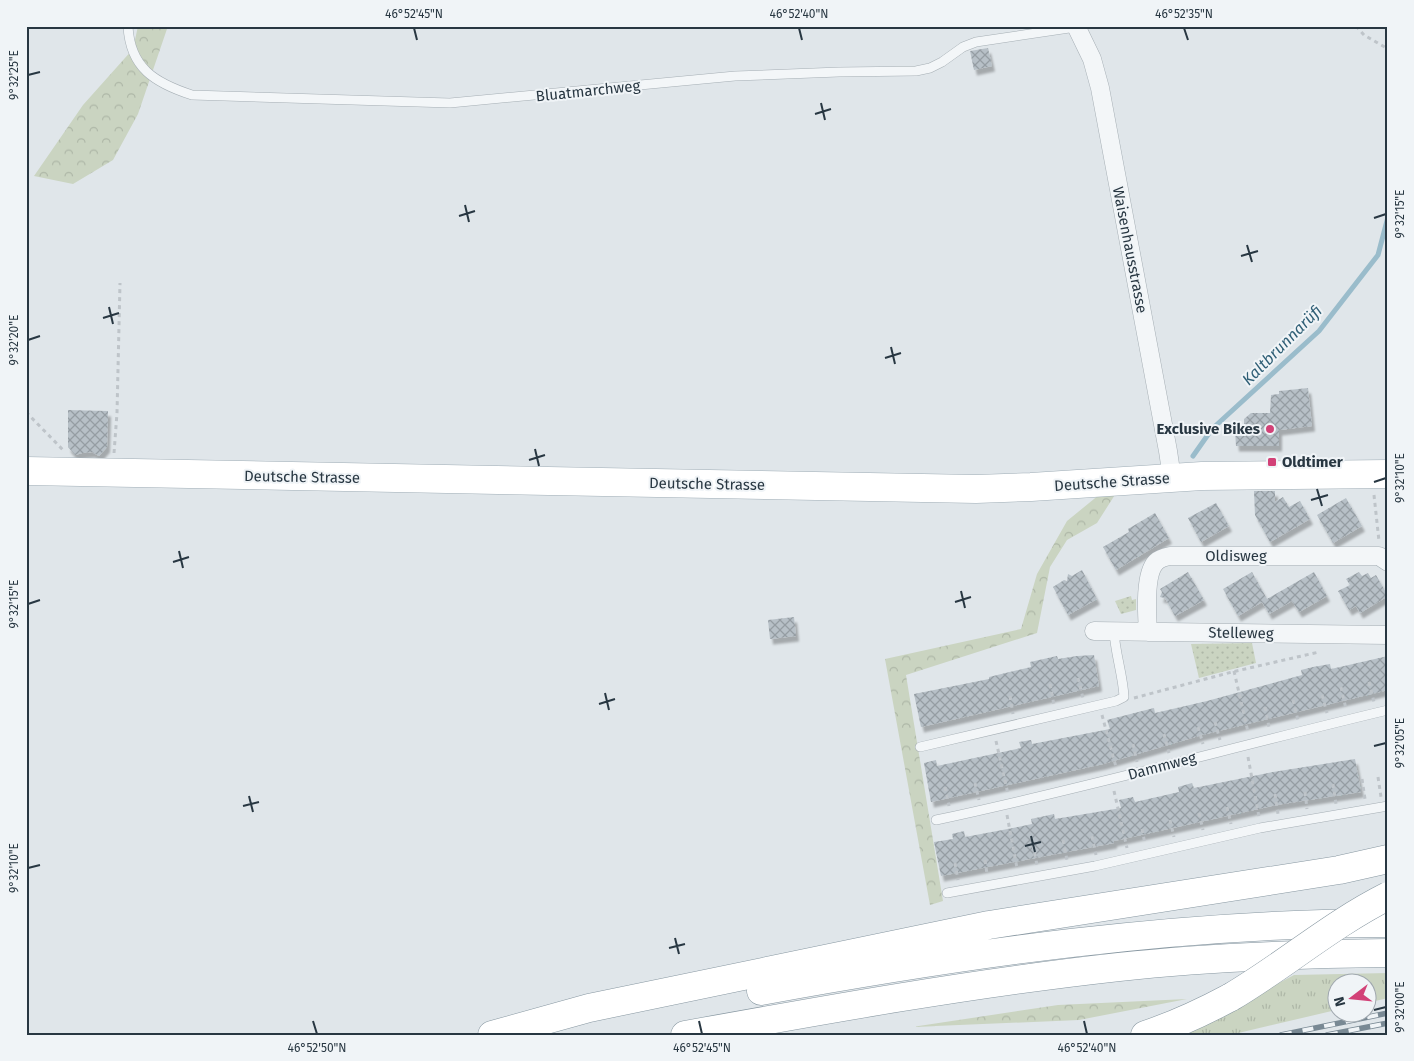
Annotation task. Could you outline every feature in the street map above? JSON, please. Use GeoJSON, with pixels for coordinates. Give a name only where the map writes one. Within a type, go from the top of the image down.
{"type":"FeatureCollection","features":[{"type":"Feature","properties":{"kind":"main road","name":"Deutsche Strasse"},"geometry":{"type":"LineString","coordinates":[[26,471],[943,489],[1012,488],[1257,474],[1380,482]]}},
{"type":"Feature","properties":{"kind":"main road"},"geometry":{"type":"LineString","coordinates":[[492,1035],[589,1008],[989,925],[1339,870],[1388,859]]}},
{"type":"Feature","properties":{"kind":"main road"},"geometry":{"type":"LineString","coordinates":[[1145,1035],[1173,1026],[1202,1013],[1268,974],[1347,919],[1388,896]]}},
{"type":"Feature","properties":{"kind":"main road"},"geometry":{"type":"LineString","coordinates":[[511,1035],[888,969],[1045,946],[1175,933],[1310,924],[1388,923]]}},
{"type":"Feature","properties":{"kind":"main road"},"geometry":{"type":"LineString","coordinates":[[685,1035],[908,996],[1120,967],[1235,958],[1388,952]]}},
{"type":"Feature","properties":{"kind":"street","name":"Waisenhausstrasse"},"geometry":{"type":"LineString","coordinates":[[1076,27],[1092,59],[1100,88],[1172,478]]}},
{"type":"Feature","properties":{"kind":"street","name":"Oldisweg"},"geometry":{"type":"LineString","coordinates":[[1148,632],[1149,576],[1156,562],[1163,557],[1385,559]]}},
{"type":"Feature","properties":{"kind":"street","name":"Stelleweg"},"geometry":{"type":"LineString","coordinates":[[1094,631],[1388,635]]}},
{"type":"Feature","properties":{"kind":"lane","name":"Bluatmarchweg"},"geometry":{"type":"LineString","coordinates":[[128,26],[131,47],[140,64],[156,80],[170,88],[192,95],[441,103],[491,100],[735,76],[916,71],[930,68],[964,47],[976,42],[1076,27]]}},
{"type":"Feature","properties":{"kind":"lane"},"geometry":{"type":"LineString","coordinates":[[920,747],[1116,701],[1124,697],[1115,650],[1114,631]]}},
{"type":"Feature","properties":{"kind":"lane","name":"Dammweg"},"geometry":{"type":"LineString","coordinates":[[936,820],[1140,772],[1272,737],[1388,710]]}},
{"type":"Feature","properties":{"kind":"lane"},"geometry":{"type":"LineString","coordinates":[[947,893],[1129,859],[1280,824],[1385,807]]}},
{"type":"Feature","properties":{"kind":"path"},"geometry":{"type":"LineString","coordinates":[[1356,26],[1364,35],[1388,49]]}},
{"type":"Feature","properties":{"kind":"path"},"geometry":{"type":"LineString","coordinates":[[26,412],[98,473],[116,413],[120,283]]}},
{"type":"Feature","properties":{"kind":"path"},"geometry":{"type":"LineString","coordinates":[[1380,482],[1380,548],[1385,559]]}},
{"type":"Feature","properties":{"kind":"path"},"geometry":{"type":"LineString","coordinates":[[1124,697],[1129,699],[1138,697],[1234,671],[1326,650]]}},
{"type":"Feature","properties":{"kind":"path"},"geometry":{"type":"LineString","coordinates":[[1234,671],[1248,743],[1260,828]]}},
{"type":"Feature","properties":{"kind":"path"},"geometry":{"type":"LineString","coordinates":[[1078,678],[1085,708]]}},
{"type":"Feature","properties":{"kind":"path"},"geometry":{"type":"LineString","coordinates":[[1369,682],[1377,712]]}},
{"type":"Feature","properties":{"kind":"path"},"geometry":{"type":"LineString","coordinates":[[1050,684],[1056,715]]}},
{"type":"Feature","properties":{"kind":"path"},"geometry":{"type":"LineString","coordinates":[[1341,687],[1348,719]]}},
{"type":"Feature","properties":{"kind":"path"},"geometry":{"type":"LineString","coordinates":[[1322,694],[1329,724]]}},
{"type":"Feature","properties":{"kind":"path"},"geometry":{"type":"LineString","coordinates":[[1010,696],[1016,725]]}},
{"type":"Feature","properties":{"kind":"path"},"geometry":{"type":"LineString","coordinates":[[1293,700],[1301,730]]}},
{"type":"Feature","properties":{"kind":"path"},"geometry":{"type":"LineString","coordinates":[[1099,705],[1115,778],[1129,859]]}},
{"type":"Feature","properties":{"kind":"path"},"geometry":{"type":"LineString","coordinates":[[1265,707],[1272,737]]}},
{"type":"Feature","properties":{"kind":"path"},"geometry":{"type":"LineString","coordinates":[[1215,722],[1222,750]]}},
{"type":"Feature","properties":{"kind":"path"},"geometry":{"type":"LineString","coordinates":[[1198,727],[1205,754]]}},
{"type":"Feature","properties":{"kind":"path"},"geometry":{"type":"LineString","coordinates":[[993,730],[1008,804],[1019,879]]}},
{"type":"Feature","properties":{"kind":"path"},"geometry":{"type":"LineString","coordinates":[[1164,734],[1172,763]]}},
{"type":"Feature","properties":{"kind":"path"},"geometry":{"type":"LineString","coordinates":[[1133,744],[1140,772]]}},
{"type":"Feature","properties":{"kind":"path"},"geometry":{"type":"LineString","coordinates":[[1378,777],[1385,807]]}},
{"type":"Feature","properties":{"kind":"path"},"geometry":{"type":"LineString","coordinates":[[1362,779],[1366,810]]}},
{"type":"Feature","properties":{"kind":"path"},"geometry":{"type":"LineString","coordinates":[[975,783],[981,810]]}},
{"type":"Feature","properties":{"kind":"path"},"geometry":{"type":"LineString","coordinates":[[1333,784],[1337,815]]}},
{"type":"Feature","properties":{"kind":"path"},"geometry":{"type":"LineString","coordinates":[[945,787],[951,816]]}},
{"type":"Feature","properties":{"kind":"path"},"geometry":{"type":"LineString","coordinates":[[1305,792],[1308,820]]}},
{"type":"Feature","properties":{"kind":"path"},"geometry":{"type":"LineString","coordinates":[[1275,794],[1280,824]]}},
{"type":"Feature","properties":{"kind":"path"},"geometry":{"type":"LineString","coordinates":[[1198,813],[1205,841]]}},
{"type":"Feature","properties":{"kind":"path"},"geometry":{"type":"LineString","coordinates":[[1092,836],[1098,865]]}},
{"type":"Feature","properties":{"kind":"path"},"geometry":{"type":"LineString","coordinates":[[1063,840],[1069,870]]}},
{"type":"Feature","properties":{"kind":"path"},"geometry":{"type":"LineString","coordinates":[[1033,845],[1039,875]]}},
{"type":"Feature","properties":{"kind":"path"},"geometry":{"type":"LineString","coordinates":[[955,863],[960,890]]}},
{"type":"Feature","properties":{"kind":"green space"},"geometry":{"type":"Polygon","coordinates":[[[138,26],[168,26],[138,114],[113,160],[73,184],[34,176],[83,105],[133,49],[138,26]]]}},
{"type":"Feature","properties":{"kind":"green space"},"geometry":{"type":"Polygon","coordinates":[[[1105,490],[1118,490],[1097,523],[1067,540],[1050,567],[1037,633],[906,675],[943,901],[930,905],[885,659],[1021,629],[1037,574],[1067,521],[1105,490]]]}},
{"type":"Feature","properties":{"kind":"green space"},"geometry":{"type":"Polygon","coordinates":[[[1131,596],[1132,600],[1136,599],[1136,610],[1121,614],[1115,601],[1131,596]]]}},
{"type":"Feature","properties":{"kind":"green space"},"geometry":{"type":"Polygon","coordinates":[[[1252,643],[1256,663],[1199,678],[1191,644],[1252,643]]]}},
{"type":"Feature","properties":{"kind":"green space"},"geometry":{"type":"Polygon","coordinates":[[[1388,973],[1388,998],[1376,1001],[1376,974],[1341,974],[1388,973]]]}},
{"type":"Feature","properties":{"kind":"green space"},"geometry":{"type":"Polygon","coordinates":[[[1326,974],[1326,1012],[1230,1035],[1189,1035],[1194,1028],[1294,975],[1326,974]]]}},
{"type":"Feature","properties":{"kind":"green space"},"geometry":{"type":"Polygon","coordinates":[[[1187,999],[1079,1020],[912,1027],[1058,1005],[1187,999]]]}},
{"type":"Feature","properties":{"kind":"building"},"geometry":{"type":"Polygon","coordinates":[[[988,48],[992,66],[974,70],[970,51],[988,48]]]}},
{"type":"Feature","properties":{"kind":"building"},"geometry":{"type":"Polygon","coordinates":[[[1308,388],[1312,426],[1279,430],[1279,446],[1236,446],[1235,431],[1244,431],[1244,419],[1251,413],[1270,413],[1271,395],[1279,394],[1279,391],[1308,388]]]}},
{"type":"Feature","properties":{"kind":"building"},"geometry":{"type":"Polygon","coordinates":[[[68,410],[108,411],[107,447],[99,456],[92,452],[75,455],[68,447],[68,410]]]}},
{"type":"Feature","properties":{"kind":"building"},"geometry":{"type":"Polygon","coordinates":[[[1254,491],[1275,491],[1275,502],[1283,497],[1289,507],[1300,501],[1310,519],[1270,542],[1255,515],[1254,491]]]}},
{"type":"Feature","properties":{"kind":"building"},"geometry":{"type":"Polygon","coordinates":[[[1346,498],[1362,526],[1333,543],[1317,515],[1346,498]]]}},
{"type":"Feature","properties":{"kind":"building"},"geometry":{"type":"Polygon","coordinates":[[[1216,503],[1229,526],[1201,542],[1188,518],[1216,503]]]}},
{"type":"Feature","properties":{"kind":"building"},"geometry":{"type":"Polygon","coordinates":[[[1155,513],[1169,538],[1116,570],[1103,547],[1129,532],[1128,529],[1155,513]]]}},
{"type":"Feature","properties":{"kind":"building"},"geometry":{"type":"Polygon","coordinates":[[[1082,570],[1097,599],[1068,615],[1053,587],[1064,580],[1067,581],[1068,574],[1072,576],[1082,570]]]}},
{"type":"Feature","properties":{"kind":"building"},"geometry":{"type":"Polygon","coordinates":[[[1188,572],[1204,600],[1175,616],[1165,598],[1160,597],[1162,592],[1160,589],[1188,572]]]}},
{"type":"Feature","properties":{"kind":"building"},"geometry":{"type":"Polygon","coordinates":[[[1252,572],[1267,599],[1314,572],[1327,596],[1299,612],[1292,601],[1269,614],[1262,602],[1238,616],[1223,589],[1252,572]]]}},
{"type":"Feature","properties":{"kind":"building"},"geometry":{"type":"Polygon","coordinates":[[[1359,572],[1362,576],[1368,573],[1371,578],[1376,575],[1388,596],[1360,613],[1356,606],[1349,610],[1338,591],[1350,585],[1346,579],[1359,572]]]}},
{"type":"Feature","properties":{"kind":"building"},"geometry":{"type":"Polygon","coordinates":[[[794,617],[796,636],[770,639],[768,620],[794,617]]]}},
{"type":"Feature","properties":{"kind":"building"},"geometry":{"type":"Polygon","coordinates":[[[1094,655],[1099,686],[921,727],[914,694],[989,679],[989,677],[1031,667],[1030,662],[1057,656],[1058,659],[1094,655]]]}},
{"type":"Feature","properties":{"kind":"building"},"geometry":{"type":"Polygon","coordinates":[[[1388,656],[1388,690],[1202,735],[1103,764],[931,802],[924,763],[936,760],[937,766],[1021,748],[1019,742],[1031,740],[1032,744],[1110,729],[1107,720],[1154,708],[1155,713],[1207,701],[1302,675],[1301,670],[1313,667],[1330,664],[1331,669],[1388,656]]]}},
{"type":"Feature","properties":{"kind":"building"},"geometry":{"type":"Polygon","coordinates":[[[1355,759],[1361,792],[1276,805],[1114,841],[1114,843],[941,876],[934,842],[953,839],[952,834],[964,831],[965,837],[1032,824],[1031,819],[1054,814],[1055,819],[1121,808],[1119,800],[1133,797],[1135,802],[1179,792],[1178,787],[1192,783],[1194,788],[1273,772],[1355,759]]]}},
{"type":"Feature","properties":{"kind":"waterway","name":"Kaltbrunnarüfi"},"geometry":{"type":"LineString","coordinates":[[1193,456],[1212,429],[1319,331],[1378,255],[1388,217]]}},
{"type":"Feature","properties":{"kind":"railway"},"geometry":{"type":"LineString","coordinates":[[1281,1035],[1388,1013]]}},
{"type":"Feature","properties":{"kind":"railway"},"geometry":{"type":"LineString","coordinates":[[1327,1035],[1388,1023]]}},
{"type":"Feature","properties":{"kind":"place","name":"Exclusive Bikes"},"geometry":{"type":"Point","coordinates":[1270,429]}},
{"type":"Feature","properties":{"kind":"place","name":"Oldtimer"},"geometry":{"type":"Point","coordinates":[1272,462]}}]}
